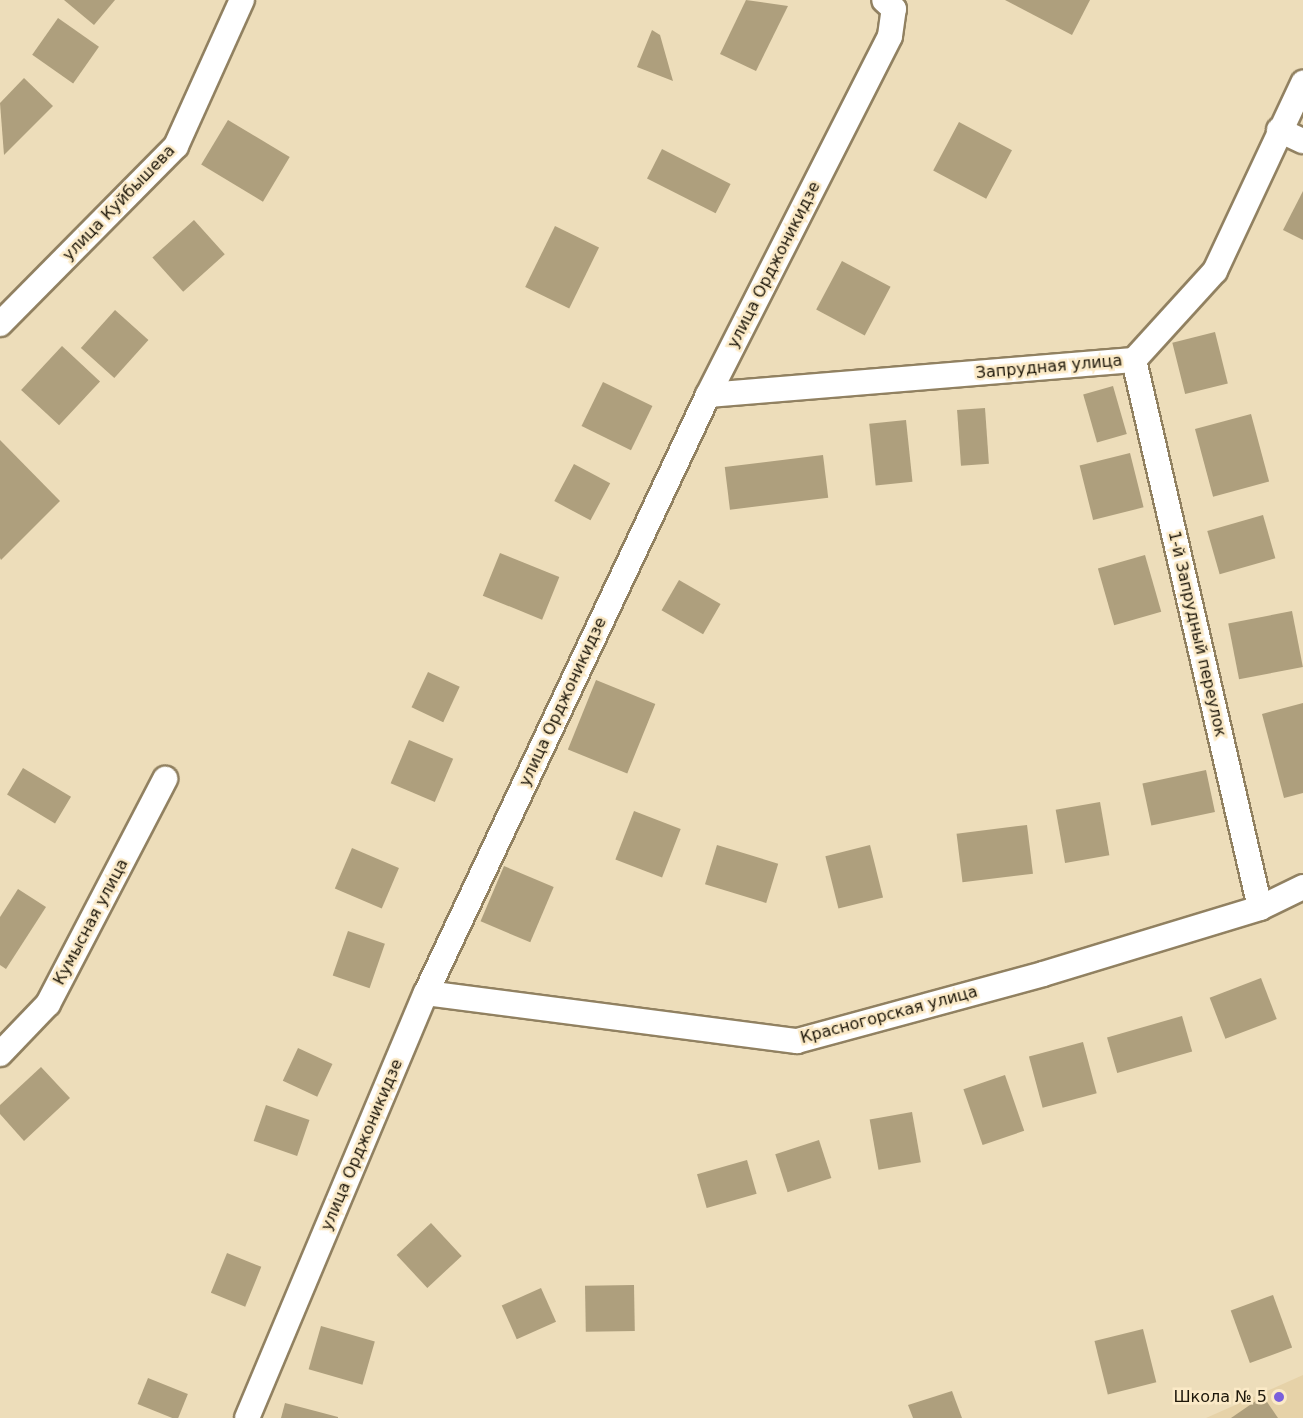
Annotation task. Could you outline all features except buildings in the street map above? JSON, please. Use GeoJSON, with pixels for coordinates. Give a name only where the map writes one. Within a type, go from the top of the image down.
{"type":"FeatureCollection","features":[{"type":"Feature","properties":{"kind":"street","name":"улица Куйбышева"},"geometry":{"type":"LineString","coordinates":[[0,324],[176,146],[242,0]]}},
{"type":"Feature","properties":{"kind":"street","name":"улица Орджоникидзе"},"geometry":{"type":"LineString","coordinates":[[247,1418],[426,993],[708,395],[890,36],[894,9],[884,0]]}},
{"type":"Feature","properties":{"kind":"street","name":"Запрудная улица"},"geometry":{"type":"LineString","coordinates":[[708,395],[1134,360],[1215,271],[1279,130],[1303,83]]}},
{"type":"Feature","properties":{"kind":"street"},"geometry":{"type":"LineString","coordinates":[[1279,130],[1303,141]]}},
{"type":"Feature","properties":{"kind":"street","name":"1-й Запрудный переулок"},"geometry":{"type":"LineString","coordinates":[[1134,360],[1260,908]]}},
{"type":"Feature","properties":{"kind":"street","name":"Кумысная улица"},"geometry":{"type":"LineString","coordinates":[[0,1054],[48,1004],[165,779]]}},
{"type":"Feature","properties":{"kind":"street","name":"Красногорская улица"},"geometry":{"type":"LineString","coordinates":[[426,993],[797,1041],[1260,908],[1303,887]]}},
{"type":"Feature","properties":{"kind":"shaded area","name":"Школа № 5"},"geometry":{"type":"Polygon","coordinates":[[[1303,1375],[1303,1418],[1206,1418],[1303,1375]]]}},
{"type":"Feature","properties":{"kind":"place","name":"Школа № 5"},"geometry":{"type":"Point","coordinates":[1279,1397]}}]}
